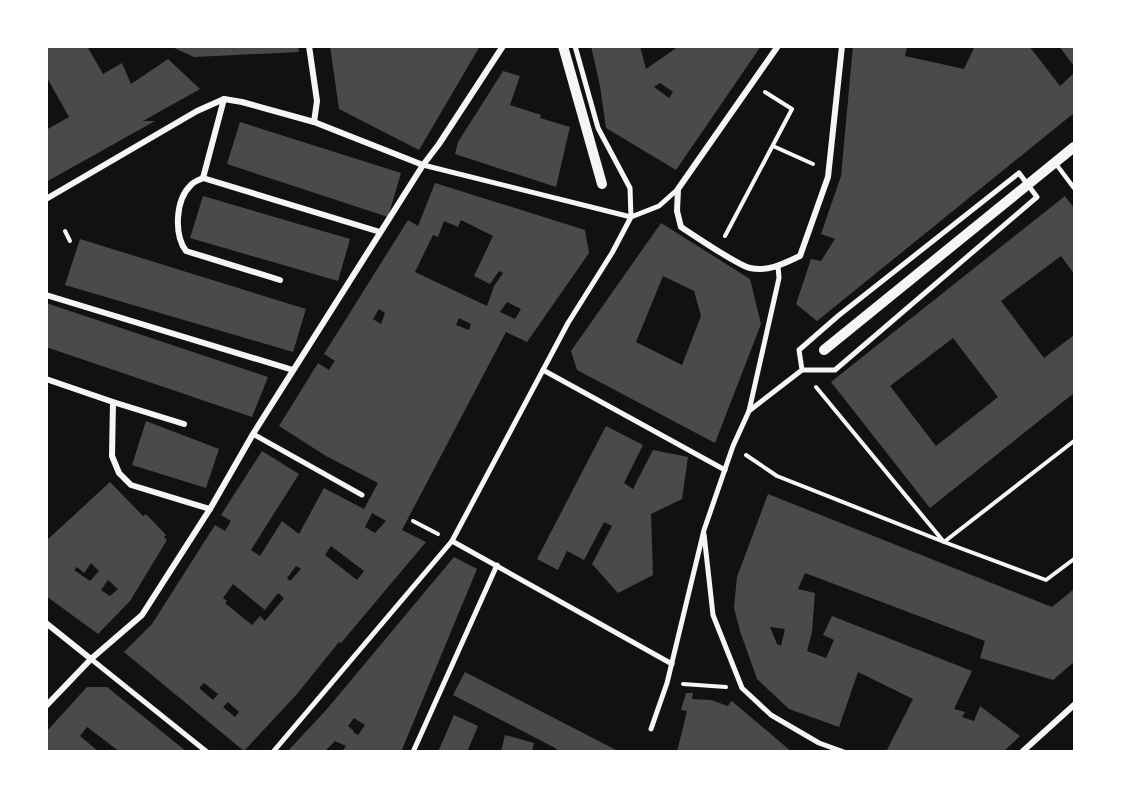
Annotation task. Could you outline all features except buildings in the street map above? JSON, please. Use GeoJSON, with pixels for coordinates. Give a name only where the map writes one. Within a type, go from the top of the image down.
{"type":"FeatureCollection","features":[{"type":"Feature","properties":{"kind":"street"},"geometry":{"type":"LineString","coordinates":[[309,46],[317,101],[314,122]]}},
{"type":"Feature","properties":{"kind":"street"},"geometry":{"type":"LineString","coordinates":[[46,706],[91,658],[142,615],[210,509],[253,434],[380,232],[502,46]]}},
{"type":"Feature","properties":{"kind":"street"},"geometry":{"type":"LineString","coordinates":[[563,46],[602,184]]}},
{"type":"Feature","properties":{"kind":"street"},"geometry":{"type":"LineString","coordinates":[[273,752],[452,541],[568,323],[612,253],[631,217],[630,188],[598,129],[575,46]]}},
{"type":"Feature","properties":{"kind":"street"},"geometry":{"type":"LineString","coordinates":[[46,199],[197,111],[224,99],[314,122],[423,165],[631,217],[659,206],[678,189],[778,46]]}},
{"type":"Feature","properties":{"kind":"street"},"geometry":{"type":"LineString","coordinates":[[678,189],[677,212],[681,227],[748,268],[763,269],[778,266],[800,256],[829,170],[842,46]]}},
{"type":"Feature","properties":{"kind":"street"},"geometry":{"type":"LineString","coordinates":[[203,178],[224,99]]}},
{"type":"Feature","properties":{"kind":"street"},"geometry":{"type":"LineString","coordinates":[[825,350],[1074,147]]}},
{"type":"Feature","properties":{"kind":"street"},"geometry":{"type":"LineString","coordinates":[[749,411],[802,370],[835,370],[1037,197],[1019,172],[838,316],[799,350],[802,370]]}},
{"type":"Feature","properties":{"kind":"street"},"geometry":{"type":"LineString","coordinates":[[280,280],[186,251],[181,244],[177,230],[183,196],[191,184],[203,178],[380,232]]}},
{"type":"Feature","properties":{"kind":"street"},"geometry":{"type":"LineString","coordinates":[[651,729],[667,683],[704,530],[733,446],[749,411],[779,278],[778,266]]}},
{"type":"Feature","properties":{"kind":"street"},"geometry":{"type":"LineString","coordinates":[[47,296],[293,370]]}},
{"type":"Feature","properties":{"kind":"street"},"geometry":{"type":"LineString","coordinates":[[543,370],[725,470]]}},
{"type":"Feature","properties":{"kind":"street"},"geometry":{"type":"LineString","coordinates":[[46,379],[184,424]]}},
{"type":"Feature","properties":{"kind":"street"},"geometry":{"type":"LineString","coordinates":[[113,402],[112,456],[119,473],[131,485],[210,509]]}},
{"type":"Feature","properties":{"kind":"street"},"geometry":{"type":"LineString","coordinates":[[253,434],[362,495]]}},
{"type":"Feature","properties":{"kind":"street"},"geometry":{"type":"LineString","coordinates":[[704,530],[713,615],[742,688],[771,715],[819,743],[844,752]]}},
{"type":"Feature","properties":{"kind":"street"},"geometry":{"type":"LineString","coordinates":[[452,541],[672,664]]}},
{"type":"Feature","properties":{"kind":"street"},"geometry":{"type":"LineString","coordinates":[[413,752],[497,565]]}},
{"type":"Feature","properties":{"kind":"street"},"geometry":{"type":"LineString","coordinates":[[46,623],[207,752]]}},
{"type":"Feature","properties":{"kind":"street"},"geometry":{"type":"LineString","coordinates":[[1022,752],[1074,705]]}},
{"type":"Feature","properties":{"kind":"lane"},"geometry":{"type":"LineString","coordinates":[[1055,162],[1074,188]]}},
{"type":"Feature","properties":{"kind":"path"},"geometry":{"type":"LineString","coordinates":[[719,250],[792,109],[752,84]]}},
{"type":"Feature","properties":{"kind":"path"},"geometry":{"type":"LineString","coordinates":[[773,146],[829,170]]}},
{"type":"Feature","properties":{"kind":"path"},"geometry":{"type":"LineString","coordinates":[[65,231],[70,241]]}},
{"type":"Feature","properties":{"kind":"path"},"geometry":{"type":"LineString","coordinates":[[802,370],[944,542]]}},
{"type":"Feature","properties":{"kind":"path"},"geometry":{"type":"LineString","coordinates":[[944,542],[1074,441]]}},
{"type":"Feature","properties":{"kind":"path"},"geometry":{"type":"LineString","coordinates":[[733,446],[777,476],[1046,580],[1074,559]]}},
{"type":"Feature","properties":{"kind":"path"},"geometry":{"type":"LineString","coordinates":[[413,520],[452,541]]}},
{"type":"Feature","properties":{"kind":"path"},"geometry":{"type":"LineString","coordinates":[[667,683],[742,688]]}}]}
